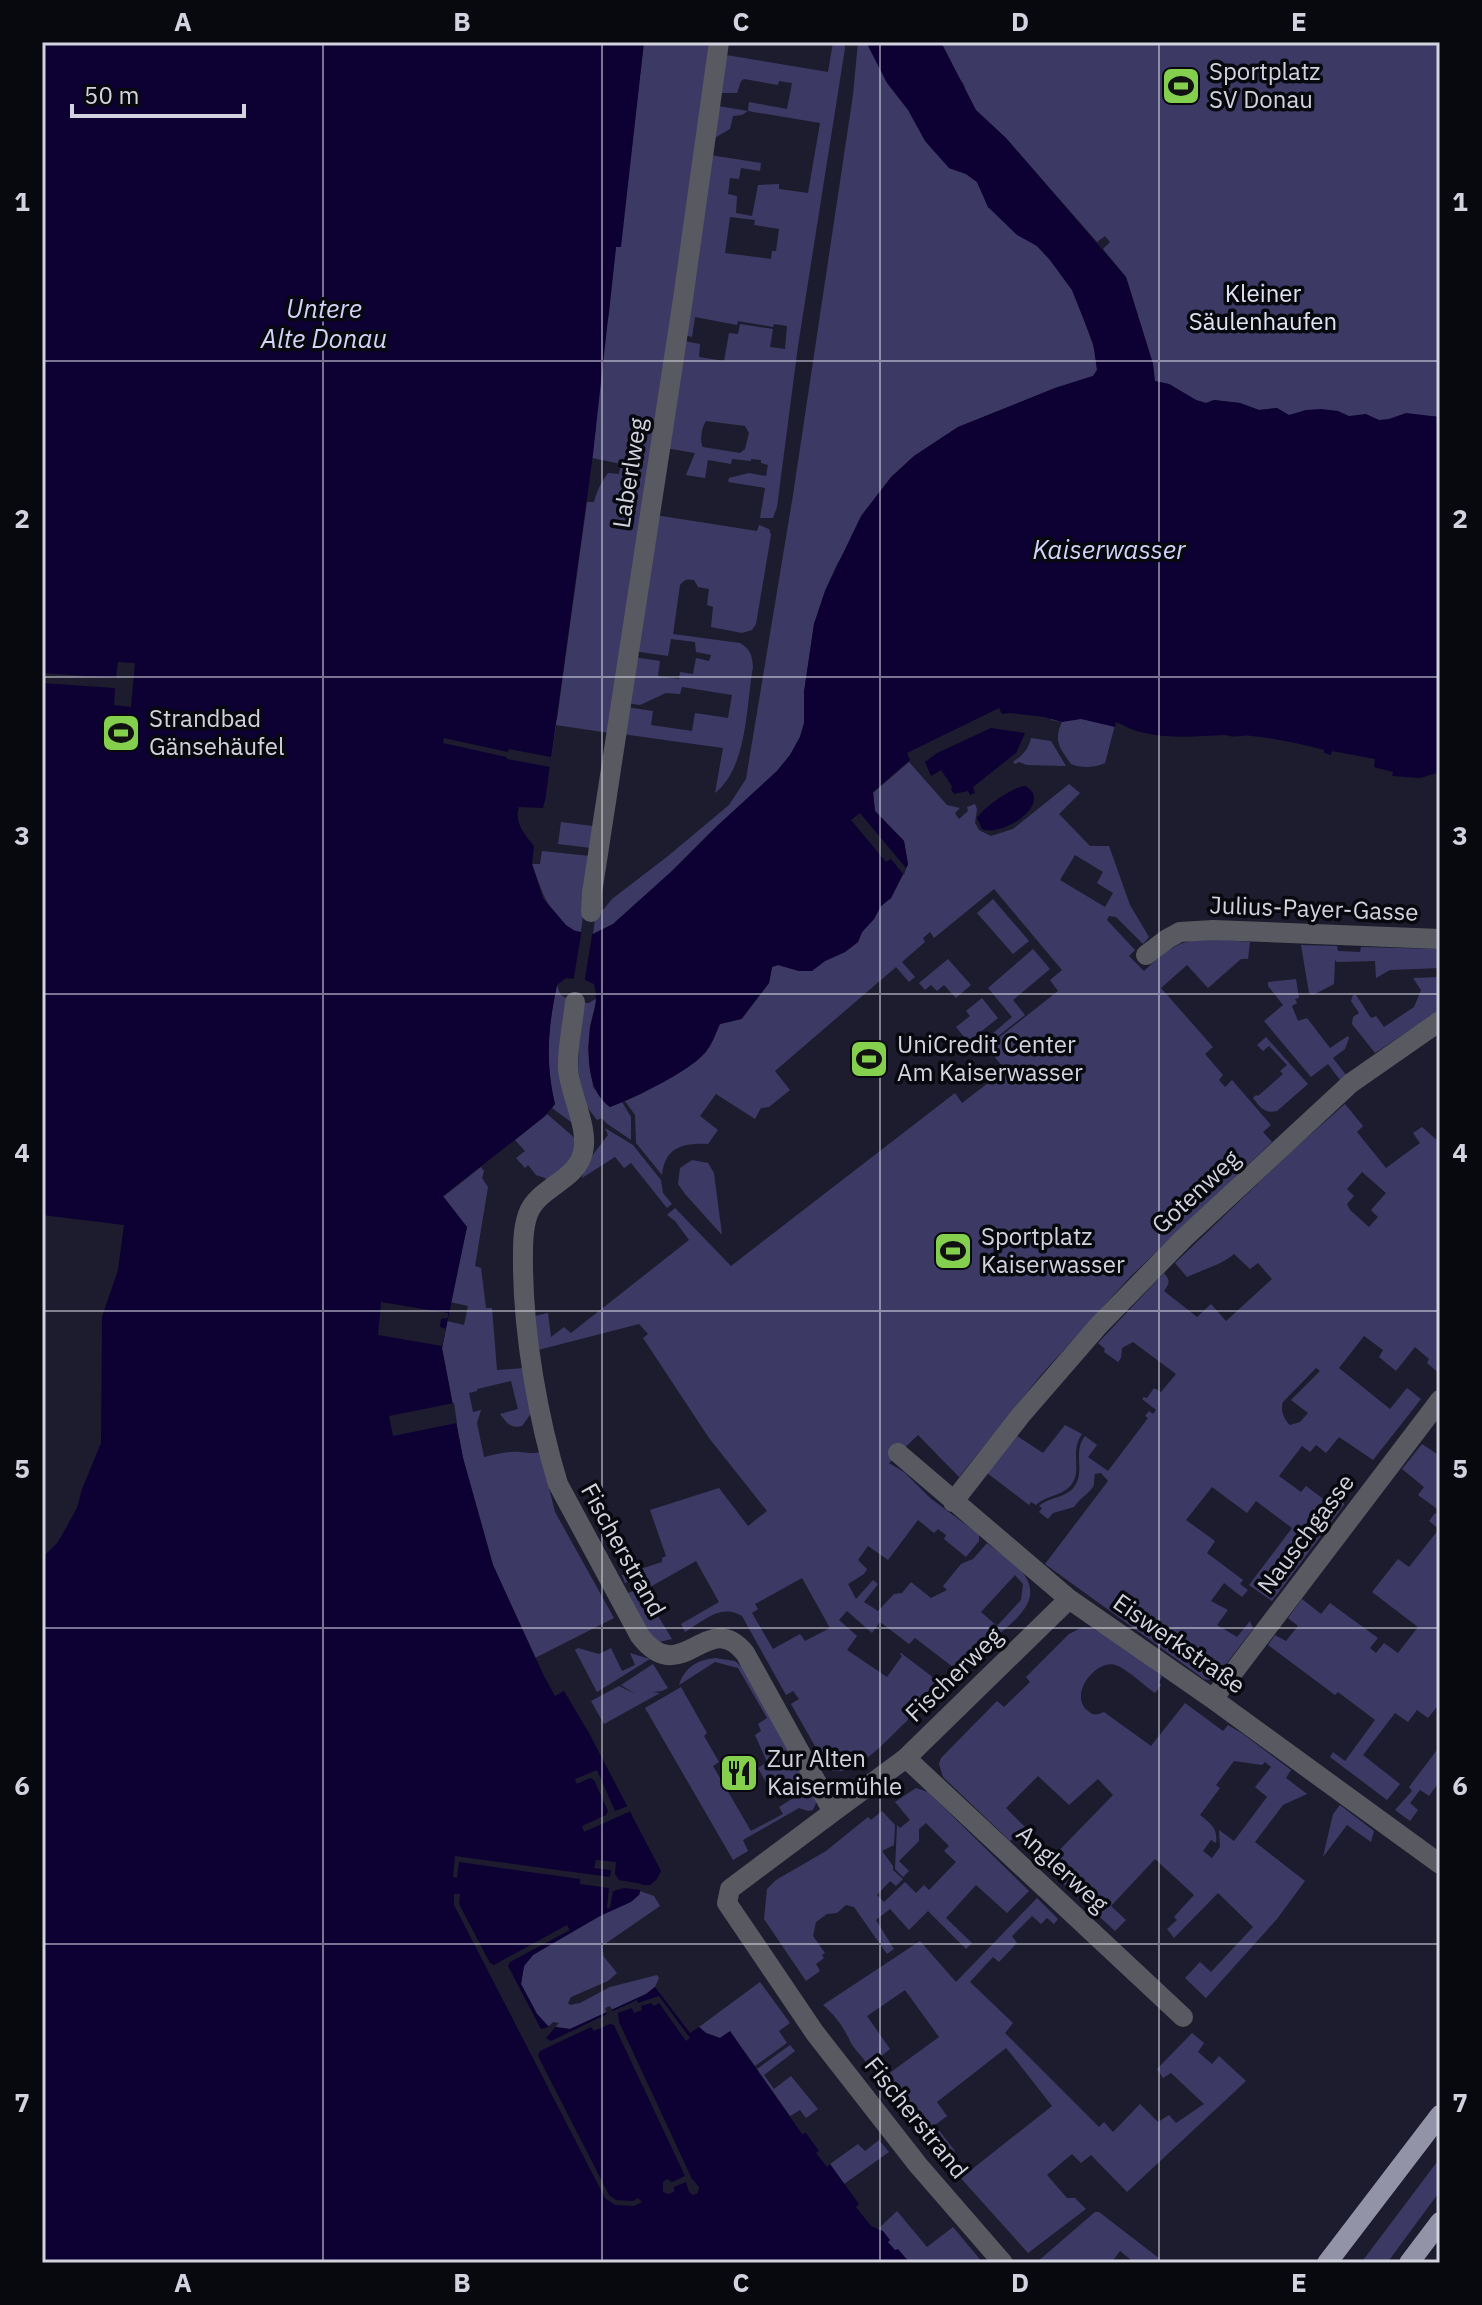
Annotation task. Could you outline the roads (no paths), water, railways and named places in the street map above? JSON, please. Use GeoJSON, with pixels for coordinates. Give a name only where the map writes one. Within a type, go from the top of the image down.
{"type":"FeatureCollection","features":[{"type":"Feature","properties":{"kind":"main road"},"geometry":{"type":"LineString","coordinates":[[1327,2263],[1440,2115]]}},
{"type":"Feature","properties":{"kind":"main road"},"geometry":{"type":"LineString","coordinates":[[1409,2263],[1440,2222]]}},
{"type":"Feature","properties":{"kind":"street","name":"Laberlweg"},"geometry":{"type":"LineString","coordinates":[[591,912],[719,42]]}},
{"type":"Feature","properties":{"kind":"street","name":"Julius-Payer-Gasse"},"geometry":{"type":"LineString","coordinates":[[1146,955],[1180,932],[1440,939]]}},
{"type":"Feature","properties":{"kind":"street","name":"Fischerstrand"},"geometry":{"type":"LineString","coordinates":[[575,1002],[568,1068],[584,1142],[583,1155],[575,1167],[531,1206],[526,1218],[523,1255],[529,1343],[551,1462],[558,1484],[648,1646],[658,1654],[671,1655],[683,1653],[714,1638],[728,1638],[745,1653],[833,1812],[730,1889],[727,1903],[815,2033],[918,2165],[1003,2263]]}},
{"type":"Feature","properties":{"kind":"street","name":"Gotenweg"},"geometry":{"type":"LineString","coordinates":[[953,1502],[1021,1415],[1099,1325],[1184,1238],[1351,1083],[1440,1021]]}},
{"type":"Feature","properties":{"kind":"street","name":"Nauschgasse"},"geometry":{"type":"LineString","coordinates":[[1213,1699],[1440,1400]]}},
{"type":"Feature","properties":{"kind":"street","name":"Eiswerkstraße"},"geometry":{"type":"LineString","coordinates":[[898,1453],[1069,1599],[1440,1864]]}},
{"type":"Feature","properties":{"kind":"street","name":"Fischerweg"},"geometry":{"type":"LineString","coordinates":[[833,1812],[906,1758],[1069,1599]]}},
{"type":"Feature","properties":{"kind":"street","name":"Anglerweg"},"geometry":{"type":"LineString","coordinates":[[906,1758],[1183,2017]]}},
{"type":"Feature","properties":{"kind":"water","name":"Untere Alte Donau"},"geometry":{"type":"Polygon","coordinates":[[[42,42],[644,42],[621,247],[616,247],[593,454],[546,796],[543,808],[519,807],[518,813],[521,828],[534,846],[532,864],[543,898],[575,931],[593,934],[613,924],[777,771],[790,755],[804,723],[804,692],[814,624],[825,591],[861,516],[891,477],[914,456],[958,427],[1093,376],[1097,370],[1093,343],[1072,290],[1037,246],[1017,235],[988,207],[977,182],[949,168],[925,141],[908,110],[887,83],[866,42],[941,42],[976,110],[1006,138],[1126,277],[1153,364],[1155,381],[1169,384],[1206,403],[1214,400],[1240,403],[1259,410],[1277,408],[1289,415],[1321,409],[1349,416],[1366,414],[1379,420],[1406,413],[1440,417],[1440,772],[1420,778],[1392,776],[1393,772],[1374,767],[1375,759],[1332,751],[1331,755],[1324,753],[1324,750],[1278,740],[1226,735],[1157,735],[1116,722],[1115,727],[1081,719],[1062,722],[1044,717],[1002,714],[999,708],[907,753],[910,760],[873,792],[875,811],[904,841],[908,864],[891,898],[881,906],[858,942],[812,971],[778,965],[772,967],[769,983],[741,1019],[720,1024],[705,1053],[674,1076],[610,1107],[597,1092],[590,1072],[589,1039],[596,1002],[594,984],[566,978],[557,985],[549,1044],[555,1104],[544,1117],[443,1196],[467,1227],[442,1348],[463,1458],[493,1565],[544,1676],[555,1696],[564,1691],[661,1871],[650,1885],[642,1885],[639,1895],[631,1902],[600,1916],[533,1955],[524,1966],[521,1984],[537,2014],[548,2026],[570,2029],[655,1987],[690,2033],[699,2027],[720,2038],[730,2031],[802,2134],[806,2133],[819,2151],[816,2153],[827,2167],[830,2164],[859,2204],[856,2207],[871,2226],[883,2231],[890,2240],[888,2242],[910,2263],[42,2263],[42,1558],[58,1542],[77,1508],[101,1443],[102,1317],[118,1270],[124,1225],[42,1215],[42,42]]]}},
{"type":"Feature","properties":{"kind":"water"},"geometry":{"type":"Polygon","coordinates":[[[991,728],[1025,733],[1016,753],[973,787],[975,793],[954,794],[941,770],[931,776],[925,762],[937,753],[991,728]]]}},
{"type":"Feature","properties":{"kind":"water"},"geometry":{"type":"Polygon","coordinates":[[[1025,786],[1033,793],[1034,801],[1023,817],[1002,828],[982,829],[977,818],[992,803],[1025,786]]]}},
{"type":"Feature","properties":{"kind":"place","name":"Sportplatz SV Donau"},"geometry":{"type":"Point","coordinates":[1181,86]}},
{"type":"Feature","properties":{"kind":"place","name":"Strandbad Gänsehäufel"},"geometry":{"type":"Point","coordinates":[121,733]}},
{"type":"Feature","properties":{"kind":"place","name":"UniCredit Center Am Kaiserwasser"},"geometry":{"type":"Point","coordinates":[869,1059]}},
{"type":"Feature","properties":{"kind":"place","name":"Sportplatz Kaiserwasser"},"geometry":{"type":"Point","coordinates":[953,1251]}},
{"type":"Feature","properties":{"kind":"place","name":"Zur Alten Kaisermühle"},"geometry":{"type":"Point","coordinates":[739,1773]}},
{"type":"Feature","properties":{"kind":"park label","name":"Kleiner Säulenhaufen"},"geometry":{"type":"Point","coordinates":[1263,308]}},
{"type":"Feature","properties":{"kind":"water label","name":"Kaiserwasser"},"geometry":{"type":"Point","coordinates":[1109,550]}}]}
